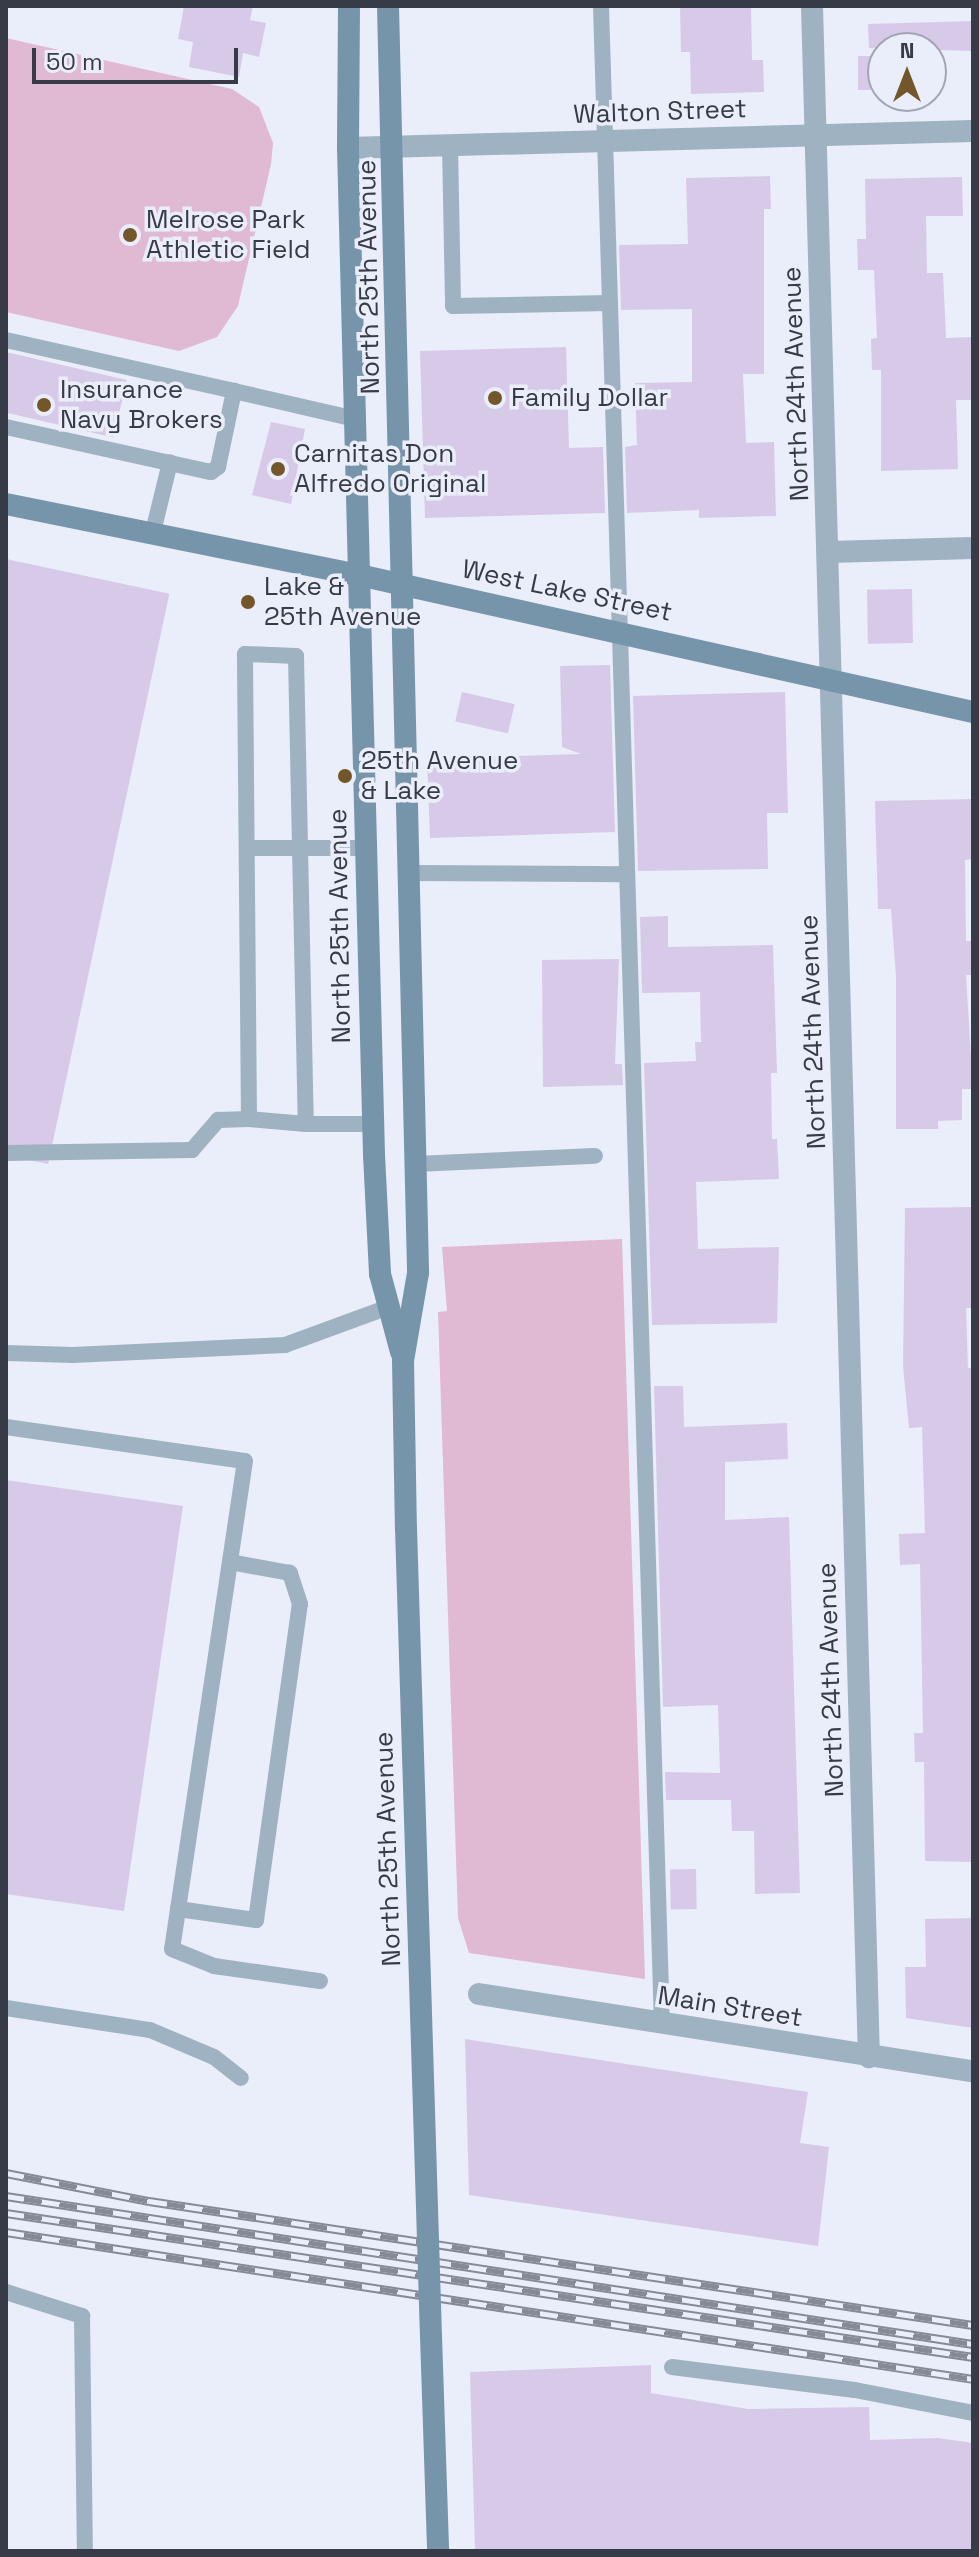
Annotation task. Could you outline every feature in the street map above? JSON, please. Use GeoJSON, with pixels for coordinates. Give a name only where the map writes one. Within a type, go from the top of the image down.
{"type":"FeatureCollection","features":[{"type":"Feature","properties":{"kind":"main road","name":"North 25th Avenue"},"geometry":{"type":"LineString","coordinates":[[349,6],[348,148],[373,1124],[380,1274],[403,1361]]}},
{"type":"Feature","properties":{"kind":"main road","name":"North 25th Avenue"},"geometry":{"type":"LineString","coordinates":[[388,6],[394,147],[418,1273],[403,1361],[406,1528],[438,2551]]}},
{"type":"Feature","properties":{"kind":"main road","name":"West Lake Street"},"geometry":{"type":"LineString","coordinates":[[6,504],[152,536],[359,575],[973,712]]}},
{"type":"Feature","properties":{"kind":"street","name":"North 24th Avenue"},"geometry":{"type":"LineString","coordinates":[[812,6],[869,2057]]}},
{"type":"Feature","properties":{"kind":"street","name":"Walton Street"},"geometry":{"type":"LineString","coordinates":[[348,148],[973,131]]}},
{"type":"Feature","properties":{"kind":"street"},"geometry":{"type":"LineString","coordinates":[[829,552],[973,548]]}},
{"type":"Feature","properties":{"kind":"street","name":"Main Street"},"geometry":{"type":"LineString","coordinates":[[479,1994],[662,2025],[973,2071]]}},
{"type":"Feature","properties":{"kind":"lane"},"geometry":{"type":"LineString","coordinates":[[601,6],[662,2025]]}},
{"type":"Feature","properties":{"kind":"lane"},"geometry":{"type":"LineString","coordinates":[[450,146],[453,306],[610,303]]}},
{"type":"Feature","properties":{"kind":"lane"},"geometry":{"type":"LineString","coordinates":[[6,340],[355,419]]}},
{"type":"Feature","properties":{"kind":"lane"},"geometry":{"type":"LineString","coordinates":[[6,427],[211,472],[218,467],[234,391]]}},
{"type":"Feature","properties":{"kind":"lane"},"geometry":{"type":"LineString","coordinates":[[152,536],[170,462]]}},
{"type":"Feature","properties":{"kind":"lane"},"geometry":{"type":"LineString","coordinates":[[249,1119],[245,654],[296,656],[306,1124]]}},
{"type":"Feature","properties":{"kind":"lane"},"geometry":{"type":"LineString","coordinates":[[247,848],[367,848]]}},
{"type":"Feature","properties":{"kind":"lane"},"geometry":{"type":"LineString","coordinates":[[409,873],[627,874]]}},
{"type":"Feature","properties":{"kind":"lane"},"geometry":{"type":"LineString","coordinates":[[6,1153],[192,1150],[218,1120],[373,1124]]}},
{"type":"Feature","properties":{"kind":"lane"},"geometry":{"type":"LineString","coordinates":[[416,1164],[595,1156]]}},
{"type":"Feature","properties":{"kind":"lane"},"geometry":{"type":"LineString","coordinates":[[6,1353],[73,1355],[285,1345],[389,1307]]}},
{"type":"Feature","properties":{"kind":"lane"},"geometry":{"type":"LineString","coordinates":[[6,1427],[245,1461],[172,1949],[214,1966],[320,1981]]}},
{"type":"Feature","properties":{"kind":"lane"},"geometry":{"type":"LineString","coordinates":[[178,1909],[256,1920],[300,1604],[290,1573],[230,1562]]}},
{"type":"Feature","properties":{"kind":"lane"},"geometry":{"type":"LineString","coordinates":[[6,2008],[150,2030],[214,2057],[241,2078]]}},
{"type":"Feature","properties":{"kind":"lane"},"geometry":{"type":"LineString","coordinates":[[6,2292],[82,2316],[85,2551]]}},
{"type":"Feature","properties":{"kind":"lane"},"geometry":{"type":"LineString","coordinates":[[672,2367],[855,2390],[973,2413]]}},
{"type":"Feature","properties":{"kind":"shaded area","name":"Melrose Park Athletic Field"},"geometry":{"type":"Polygon","coordinates":[[[6,38],[232,89],[259,107],[273,143],[271,164],[238,306],[217,337],[179,351],[6,312],[6,38]]]}},
{"type":"Feature","properties":{"kind":"shaded area"},"geometry":{"type":"Polygon","coordinates":[[[622,1239],[645,1979],[469,1953],[458,1918],[438,1312],[447,1311],[442,1247],[622,1239]]]}},
{"type":"Feature","properties":{"kind":"building"},"geometry":{"type":"Polygon","coordinates":[[[184,6],[253,6],[250,20],[266,23],[259,57],[243,53],[239,77],[189,67],[193,42],[178,39],[184,6]]]}},
{"type":"Feature","properties":{"kind":"building"},"geometry":{"type":"Polygon","coordinates":[[[680,6],[751,6],[752,60],[763,60],[764,92],[691,94],[690,52],[681,52],[680,6]]]}},
{"type":"Feature","properties":{"kind":"building"},"geometry":{"type":"Polygon","coordinates":[[[973,21],[973,51],[947,50],[947,32],[868,32],[868,24],[973,21]]]}},
{"type":"Feature","properties":{"kind":"building"},"geometry":{"type":"Polygon","coordinates":[[[858,56],[867,56],[867,90],[858,90],[858,56]]]}},
{"type":"Feature","properties":{"kind":"building"},"geometry":{"type":"Polygon","coordinates":[[[770,176],[771,209],[764,209],[764,374],[743,374],[746,443],[774,442],[776,516],[699,518],[699,510],[627,513],[625,447],[637,445],[635,383],[692,382],[692,309],[621,310],[619,245],[688,244],[686,178],[770,176]]]}},
{"type":"Feature","properties":{"kind":"building"},"geometry":{"type":"Polygon","coordinates":[[[962,177],[963,216],[926,216],[927,273],[943,273],[946,338],[973,337],[973,400],[956,400],[958,469],[881,471],[881,370],[872,370],[871,339],[877,338],[874,270],[858,270],[857,239],[866,239],[865,179],[962,177]]]}},
{"type":"Feature","properties":{"kind":"building"},"geometry":{"type":"Polygon","coordinates":[[[566,347],[569,448],[603,447],[605,513],[425,518],[420,351],[566,347]]]}},
{"type":"Feature","properties":{"kind":"building"},"geometry":{"type":"Polygon","coordinates":[[[6,352],[127,380],[114,437],[6,413],[6,352]]]}},
{"type":"Feature","properties":{"kind":"building","name":"Carnitas Don Alfredo Original"},"geometry":{"type":"Polygon","coordinates":[[[271,422],[305,429],[291,504],[252,495],[271,422]]]}},
{"type":"Feature","properties":{"kind":"building"},"geometry":{"type":"Polygon","coordinates":[[[6,559],[169,594],[48,1164],[6,1155],[6,559]]]}},
{"type":"Feature","properties":{"kind":"building"},"geometry":{"type":"Polygon","coordinates":[[[912,589],[913,643],[868,644],[867,590],[912,589]]]}},
{"type":"Feature","properties":{"kind":"building"},"geometry":{"type":"Polygon","coordinates":[[[610,665],[615,832],[430,838],[427,759],[581,754],[562,747],[560,666],[610,665]]]}},
{"type":"Feature","properties":{"kind":"building"},"geometry":{"type":"Polygon","coordinates":[[[462,692],[515,704],[508,733],[455,721],[462,692]]]}},
{"type":"Feature","properties":{"kind":"building"},"geometry":{"type":"Polygon","coordinates":[[[785,692],[788,813],[767,813],[768,869],[638,871],[633,696],[785,692]]]}},
{"type":"Feature","properties":{"kind":"building"},"geometry":{"type":"Polygon","coordinates":[[[973,799],[973,859],[965,860],[966,941],[973,941],[973,975],[966,975],[973,1089],[962,1089],[962,1120],[938,1121],[938,1129],[896,1129],[896,977],[891,909],[878,909],[875,801],[973,799]]]}},
{"type":"Feature","properties":{"kind":"building"},"geometry":{"type":"Polygon","coordinates":[[[668,916],[668,947],[773,945],[777,1073],[771,1073],[772,1139],[777,1139],[779,1179],[696,1182],[698,1249],[779,1247],[777,1323],[652,1325],[644,1063],[696,1061],[695,1042],[701,1042],[700,992],[642,993],[640,917],[668,916]]]}},
{"type":"Feature","properties":{"kind":"building"},"geometry":{"type":"Polygon","coordinates":[[[619,959],[615,1064],[622,1064],[623,1085],[543,1087],[542,960],[619,959]]]}},
{"type":"Feature","properties":{"kind":"building"},"geometry":{"type":"Polygon","coordinates":[[[973,1207],[973,1308],[966,1308],[968,1368],[973,1368],[973,1862],[925,1861],[924,1762],[915,1762],[914,1733],[923,1733],[920,1564],[900,1565],[899,1534],[925,1533],[922,1427],[909,1428],[903,1366],[905,1208],[973,1207]]]}},
{"type":"Feature","properties":{"kind":"building"},"geometry":{"type":"Polygon","coordinates":[[[654,1386],[683,1386],[684,1427],[787,1423],[788,1459],[725,1462],[725,1520],[789,1517],[800,1893],[755,1894],[754,1831],[732,1831],[731,1800],[666,1800],[665,1772],[720,1773],[718,1705],[663,1707],[654,1386]]]}},
{"type":"Feature","properties":{"kind":"building"},"geometry":{"type":"Polygon","coordinates":[[[6,1480],[183,1506],[124,1911],[6,1894],[6,1480]]]}},
{"type":"Feature","properties":{"kind":"building"},"geometry":{"type":"Polygon","coordinates":[[[670,1869],[696,1869],[697,1909],[671,1909],[670,1869]]]}},
{"type":"Feature","properties":{"kind":"building"},"geometry":{"type":"Polygon","coordinates":[[[973,1918],[973,2028],[906,2018],[905,1967],[926,1967],[925,1919],[973,1918]]]}},
{"type":"Feature","properties":{"kind":"building"},"geometry":{"type":"Polygon","coordinates":[[[465,2039],[808,2092],[800,2143],[829,2147],[818,2246],[469,2195],[465,2039]]]}},
{"type":"Feature","properties":{"kind":"building"},"geometry":{"type":"Polygon","coordinates":[[[651,2365],[651,2393],[748,2409],[869,2407],[870,2440],[938,2438],[973,2443],[973,2551],[475,2551],[470,2372],[651,2365]]]}},
{"type":"Feature","properties":{"kind":"railway"},"geometry":{"type":"LineString","coordinates":[[6,2173],[149,2201],[973,2325]]}},
{"type":"Feature","properties":{"kind":"railway"},"geometry":{"type":"LineString","coordinates":[[6,2196],[973,2344]]}},
{"type":"Feature","properties":{"kind":"railway"},"geometry":{"type":"LineString","coordinates":[[6,2213],[973,2357]]}},
{"type":"Feature","properties":{"kind":"railway"},"geometry":{"type":"LineString","coordinates":[[6,2232],[973,2379]]}},
{"type":"Feature","properties":{"kind":"place","name":"Melrose Park Athletic Field"},"geometry":{"type":"Point","coordinates":[130,235]}},
{"type":"Feature","properties":{"kind":"place","name":"Family Dollar"},"geometry":{"type":"Point","coordinates":[495,398]}},
{"type":"Feature","properties":{"kind":"place","name":"Insurance Navy Brokers"},"geometry":{"type":"Point","coordinates":[44,405]}},
{"type":"Feature","properties":{"kind":"place","name":"Carnitas Don Alfredo Original"},"geometry":{"type":"Point","coordinates":[278,469]}},
{"type":"Feature","properties":{"kind":"place","name":"Lake & 25th Avenue"},"geometry":{"type":"Point","coordinates":[248,602]}},
{"type":"Feature","properties":{"kind":"place","name":"25th Avenue & Lake"},"geometry":{"type":"Point","coordinates":[345,776]}}]}
